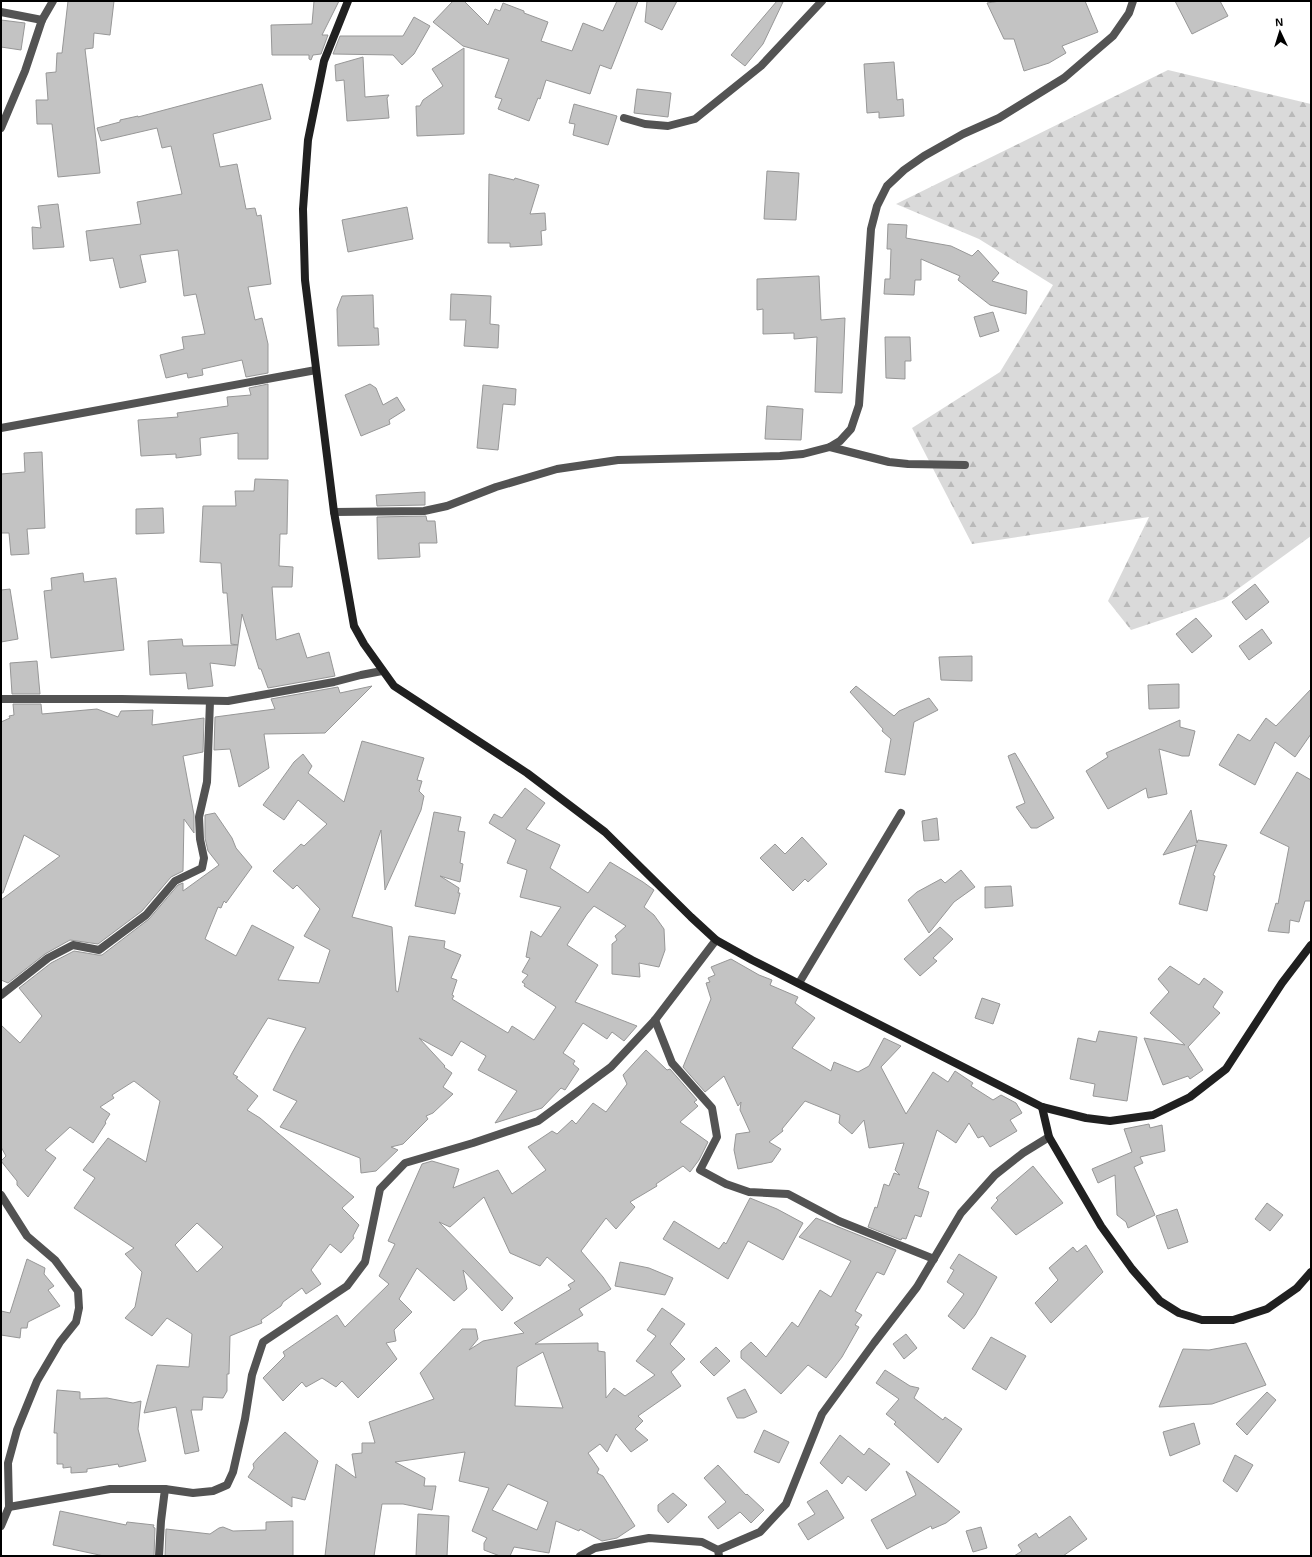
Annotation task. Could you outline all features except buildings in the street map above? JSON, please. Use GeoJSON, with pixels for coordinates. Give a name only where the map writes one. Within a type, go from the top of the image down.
{"type":"FeatureCollection","features":[{"type":"Feature","properties":{"kind":"street"},"geometry":{"type":"LineString","coordinates":[[1,128],[25,71],[42,20],[53,1]]}},
{"type":"Feature","properties":{"kind":"street"},"geometry":{"type":"LineString","coordinates":[[348,1],[324,61],[308,140],[303,208],[305,280],[334,512],[354,626],[364,644],[394,686],[527,773],[605,832],[716,940],[752,960],[1042,1107],[1086,1118],[1110,1121],[1153,1115],[1190,1097],[1226,1069],[1282,983],[1311,945]]}},
{"type":"Feature","properties":{"kind":"street"},"geometry":{"type":"LineString","coordinates":[[624,118],[645,124],[668,126],[695,119],[761,66],[822,1]]}},
{"type":"Feature","properties":{"kind":"street"},"geometry":{"type":"LineString","coordinates":[[334,512],[424,511],[447,506],[496,487],[558,469],[618,460],[780,456],[803,454],[830,447],[840,441],[851,429],[859,405],[871,229],[877,206],[887,186],[904,170],[924,156],[963,134],[999,118],[1064,78],[1113,36],[1129,13],[1133,1]]}},
{"type":"Feature","properties":{"kind":"street"},"geometry":{"type":"LineString","coordinates":[[1,12],[42,20]]}},
{"type":"Feature","properties":{"kind":"street"},"geometry":{"type":"LineString","coordinates":[[1,428],[316,370]]}},
{"type":"Feature","properties":{"kind":"street"},"geometry":{"type":"LineString","coordinates":[[830,447],[889,462],[965,466]]}},
{"type":"Feature","properties":{"kind":"street"},"geometry":{"type":"LineString","coordinates":[[1,699],[228,701],[334,682],[382,671]]}},
{"type":"Feature","properties":{"kind":"street"},"geometry":{"type":"LineString","coordinates":[[1,994],[48,958],[73,944],[99,950],[146,916],[175,881],[202,868],[204,858],[200,839],[199,817],[207,782],[210,701]]}},
{"type":"Feature","properties":{"kind":"street"},"geometry":{"type":"LineString","coordinates":[[799,983],[901,813]]}},
{"type":"Feature","properties":{"kind":"street"},"geometry":{"type":"LineString","coordinates":[[10,1507],[110,1489],[165,1489],[193,1493],[213,1491],[227,1485],[233,1472],[245,1419],[252,1375],[263,1342],[347,1286],[365,1262],[380,1189],[405,1163],[473,1143],[538,1121],[611,1067],[655,1020],[716,940]]}},
{"type":"Feature","properties":{"kind":"street"},"geometry":{"type":"LineString","coordinates":[[655,1020],[672,1063],[712,1108],[716,1137],[700,1170],[726,1184],[749,1192],[788,1194],[839,1221],[934,1259]]}},
{"type":"Feature","properties":{"kind":"street"},"geometry":{"type":"LineString","coordinates":[[1042,1107],[1049,1136],[1101,1226],[1132,1269],[1160,1301],[1179,1313],[1202,1320],[1233,1320],[1267,1309],[1297,1288],[1311,1272]]}},
{"type":"Feature","properties":{"kind":"street"},"geometry":{"type":"LineString","coordinates":[[580,1556],[595,1548],[649,1538],[702,1542],[718,1553],[760,1532],[786,1504],[822,1414],[917,1287],[961,1214],[995,1175],[1023,1153],[1049,1136]]}},
{"type":"Feature","properties":{"kind":"street"},"geometry":{"type":"LineString","coordinates":[[1,1195],[27,1236],[55,1260],[78,1291],[79,1308],[76,1322],[60,1342],[37,1380],[17,1430],[8,1463],[10,1507],[1,1526]]}},
{"type":"Feature","properties":{"kind":"street"},"geometry":{"type":"LineString","coordinates":[[159,1556],[165,1489]]}},
{"type":"Feature","properties":{"kind":"green space"},"geometry":{"type":"Polygon","coordinates":[[[1168,70],[1311,104],[1311,536],[1224,599],[1131,630],[1108,601],[1149,517],[972,544],[912,428],[1000,372],[1053,285],[979,239],[896,204],[1168,70]]]}}]}
